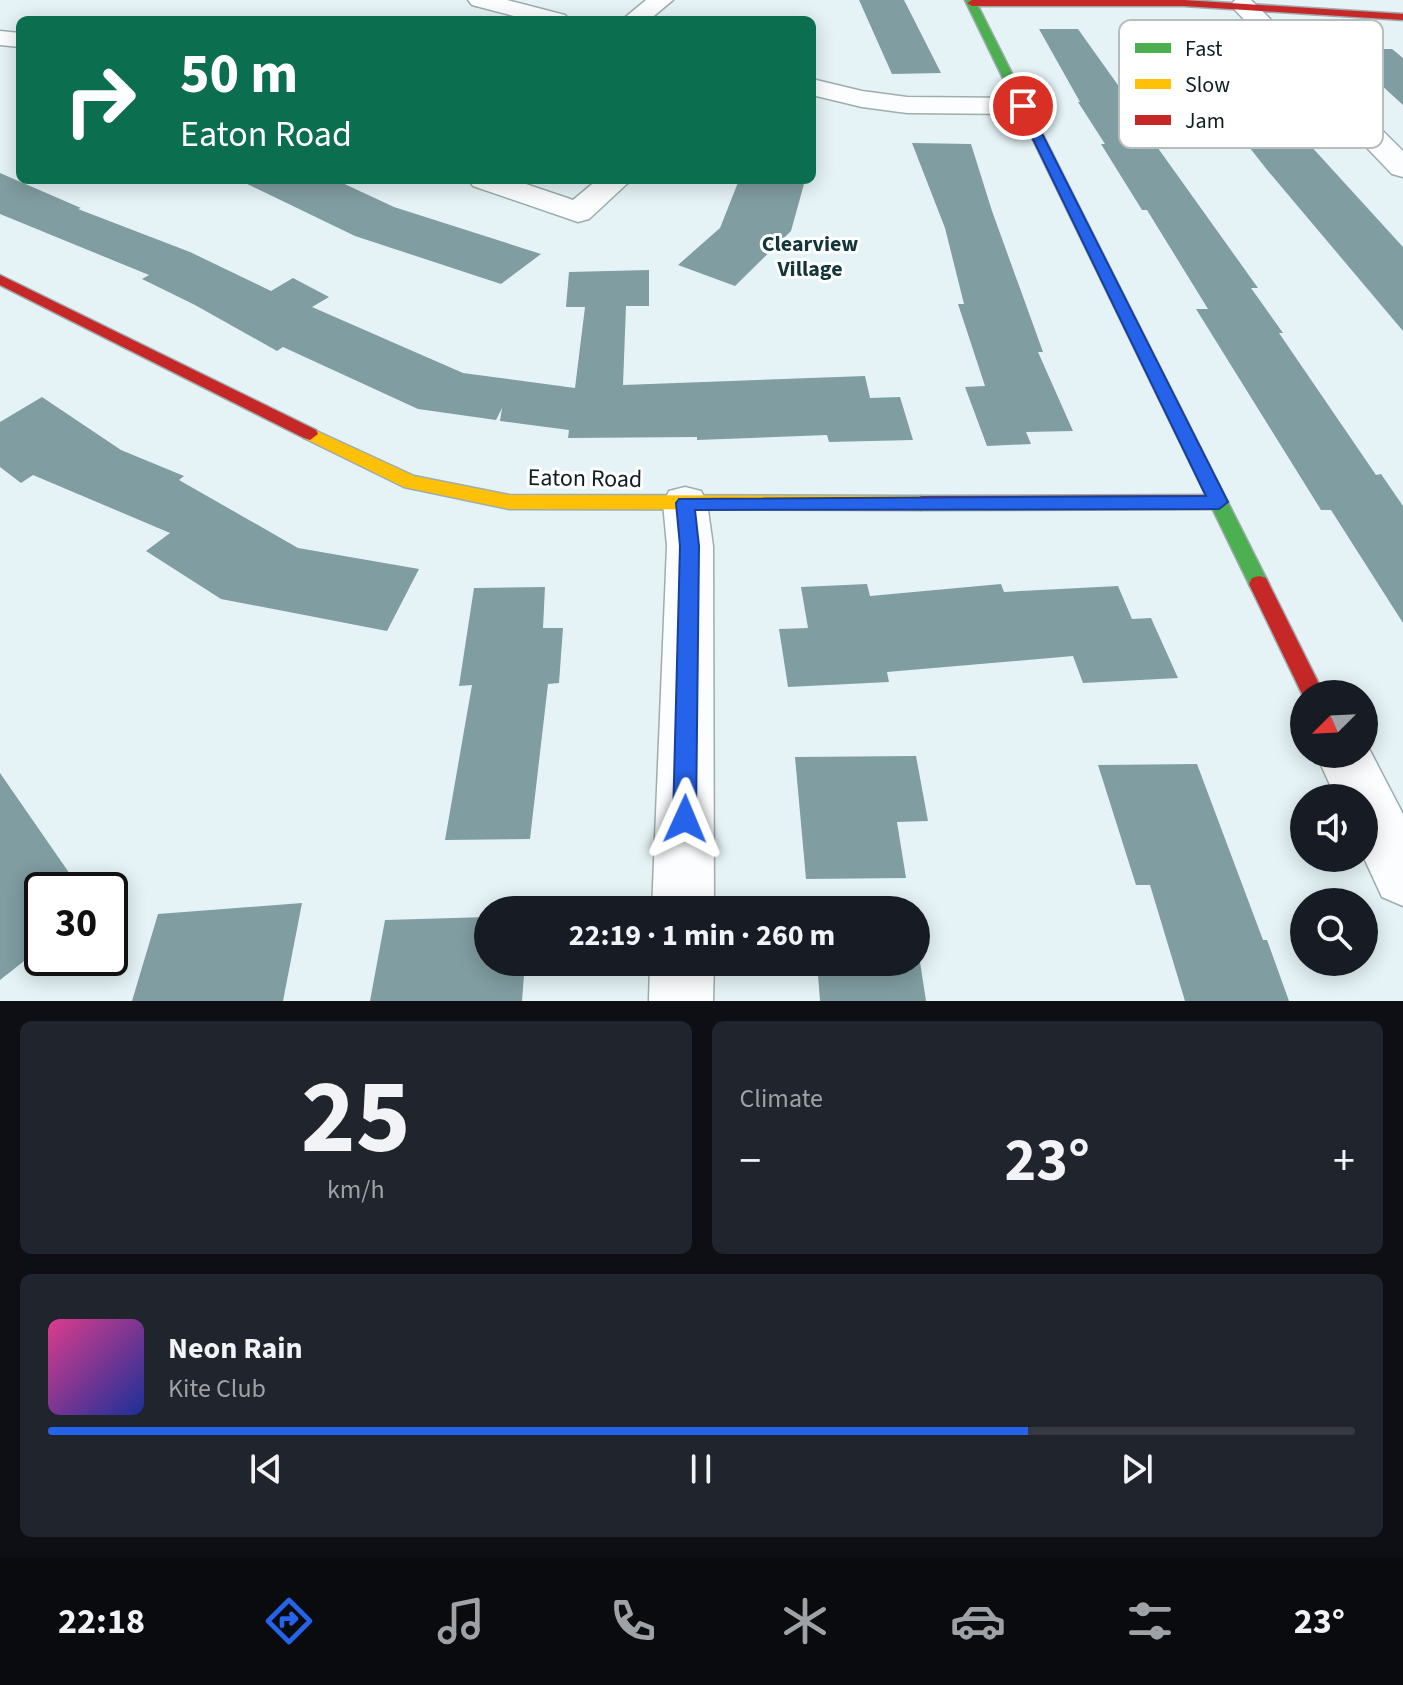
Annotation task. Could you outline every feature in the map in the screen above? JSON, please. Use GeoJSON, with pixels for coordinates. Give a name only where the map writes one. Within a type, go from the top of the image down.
{"type":"FeatureCollection","features":[{"type":"Feature","properties":{"kind":"street"},"geometry":{"type":"LineString","coordinates":[[480,0],[542,16]]}},
{"type":"Feature","properties":{"kind":"street"},"geometry":{"type":"LineString","coordinates":[[639,16],[661,0]]}},
{"type":"Feature","properties":{"kind":"street"},"geometry":{"type":"LineString","coordinates":[[1306,680],[971,1],[1243,5],[1403,17]]}},
{"type":"Feature","properties":{"kind":"street"},"geometry":{"type":"LineString","coordinates":[[1243,5],[1258,20]]}},
{"type":"Feature","properties":{"kind":"street"},"geometry":{"type":"LineString","coordinates":[[816,88],[907,105],[1023,106]]}},
{"type":"Feature","properties":{"kind":"street"},"geometry":{"type":"LineString","coordinates":[[1383,148],[1403,168]]}},
{"type":"Feature","properties":{"kind":"street"},"geometry":{"type":"LineString","coordinates":[[496,184],[578,212],[611,184]]}},
{"type":"Feature","properties":{"kind":"street","name":"Eaton Road"},"geometry":{"type":"LineString","coordinates":[[0,279],[180,371],[410,482],[463,495],[509,502],[1219,502]]}},
{"type":"Feature","properties":{"kind":"street"},"geometry":{"type":"LineString","coordinates":[[683,896],[690,546],[685,503]]}},
{"type":"Feature","properties":{"kind":"street"},"geometry":{"type":"LineString","coordinates":[[1350,768],[1403,876]]}},
{"type":"Feature","properties":{"kind":"street"},"geometry":{"type":"LineString","coordinates":[[681,1001],[682,976]]}},
{"type":"Feature","properties":{"kind":"building"},"geometry":{"type":"Polygon","coordinates":[[[859,0],[904,0],[941,73],[892,74],[859,0]]]}},
{"type":"Feature","properties":{"kind":"building"},"geometry":{"type":"Polygon","coordinates":[[[1039,29],[1078,29],[1119,87],[1119,148],[1158,148],[1258,288],[1251,288],[1376,475],[1381,474],[1403,506],[1403,623],[1331,510],[1321,510],[1196,309],[1208,309],[1147,210],[1142,210],[1101,144],[1105,144],[1039,29]]]}},
{"type":"Feature","properties":{"kind":"building"},"geometry":{"type":"Polygon","coordinates":[[[1383,49],[1392,49],[1403,58],[1403,105],[1383,87],[1383,49]]]}},
{"type":"Feature","properties":{"kind":"building"},"geometry":{"type":"Polygon","coordinates":[[[912,143],[971,144],[1043,352],[1038,352],[1073,431],[1026,432],[1031,444],[987,446],[965,387],[985,386],[958,304],[964,304],[945,228],[912,143]]]}},
{"type":"Feature","properties":{"kind":"building"},"geometry":{"type":"Polygon","coordinates":[[[1250,148],[1313,148],[1403,247],[1403,331],[1250,148]]]}},
{"type":"Feature","properties":{"kind":"building"},"geometry":{"type":"Polygon","coordinates":[[[0,173],[16,180],[16,184],[25,184],[81,208],[78,209],[190,252],[271,291],[293,278],[329,297],[312,307],[463,373],[575,388],[585,307],[566,307],[569,272],[649,270],[649,306],[626,306],[623,385],[865,376],[870,398],[900,397],[913,440],[829,442],[827,435],[697,440],[697,437],[568,438],[569,430],[500,421],[502,408],[496,420],[418,409],[283,347],[277,351],[142,279],[149,275],[0,214],[0,173]]]}},
{"type":"Feature","properties":{"kind":"building"},"geometry":{"type":"Polygon","coordinates":[[[247,184],[345,184],[394,207],[541,254],[501,284],[355,236],[247,184]]]}},
{"type":"Feature","properties":{"kind":"building"},"geometry":{"type":"Polygon","coordinates":[[[737,184],[804,184],[791,231],[735,286],[678,265],[720,228],[737,184]]]}},
{"type":"Feature","properties":{"kind":"building"},"geometry":{"type":"Polygon","coordinates":[[[42,397],[121,450],[184,476],[179,480],[298,548],[419,569],[387,631],[221,599],[146,551],[170,533],[33,475],[21,483],[0,467],[0,422],[42,397]]]}},
{"type":"Feature","properties":{"kind":"building"},"geometry":{"type":"Polygon","coordinates":[[[867,584],[870,596],[1001,584],[1004,592],[1118,586],[1132,619],[1151,618],[1178,678],[1083,683],[1073,656],[887,672],[889,682],[788,687],[779,629],[808,628],[801,587],[867,584]]]}},
{"type":"Feature","properties":{"kind":"building"},"geometry":{"type":"Polygon","coordinates":[[[545,587],[543,628],[563,628],[559,683],[548,684],[530,839],[445,840],[472,685],[459,686],[474,588],[545,587]]]}},
{"type":"Feature","properties":{"kind":"building"},"geometry":{"type":"Polygon","coordinates":[[[916,756],[928,821],[897,822],[906,878],[806,879],[795,757],[916,756]]]}},
{"type":"Feature","properties":{"kind":"building"},"geometry":{"type":"Polygon","coordinates":[[[1197,764],[1289,1001],[1185,1001],[1150,885],[1136,885],[1098,765],[1197,764]]]}},
{"type":"Feature","properties":{"kind":"building"},"geometry":{"type":"Polygon","coordinates":[[[0,773],[69,872],[24,872],[24,961],[0,980],[0,773]]]}},
{"type":"Feature","properties":{"kind":"building"},"geometry":{"type":"Polygon","coordinates":[[[302,903],[283,1001],[132,1001],[158,914],[302,903]]]}},
{"type":"Feature","properties":{"kind":"building"},"geometry":{"type":"Polygon","coordinates":[[[474,917],[474,976],[524,976],[522,1001],[370,1001],[385,920],[474,917]]]}},
{"type":"Feature","properties":{"kind":"building"},"geometry":{"type":"Polygon","coordinates":[[[818,976],[922,976],[926,1001],[820,1001],[818,976]]]}},
{"type":"Feature","properties":{"kind":"traffic: fast"},"geometry":{"type":"LineString","coordinates":[[970,0],[1259,584]]}},
{"type":"Feature","properties":{"kind":"traffic: slow"},"geometry":{"type":"LineString","coordinates":[[310,434],[410,482],[509,502],[921,503]]}},
{"type":"Feature","properties":{"kind":"traffic: jam"},"geometry":{"type":"LineString","coordinates":[[972,3],[1184,3],[1403,17]]}},
{"type":"Feature","properties":{"kind":"traffic: jam"},"geometry":{"type":"LineString","coordinates":[[0,279],[310,434]]}},
{"type":"Feature","properties":{"kind":"traffic: jam"},"geometry":{"type":"LineString","coordinates":[[921,503],[1219,502]]}},
{"type":"Feature","properties":{"kind":"traffic: jam"},"geometry":{"type":"LineString","coordinates":[[1259,584],[1306,680]]}},
{"type":"Feature","properties":{"kind":"district","name":"Clearview Village"},"geometry":{"type":"Point","coordinates":[810,256]}},
{"type":"Feature","properties":{"kind":"route"},"geometry":{"type":"LineString","coordinates":[[685,819],[690,546],[685,503],[1219,502],[1023,106]]}}]}
